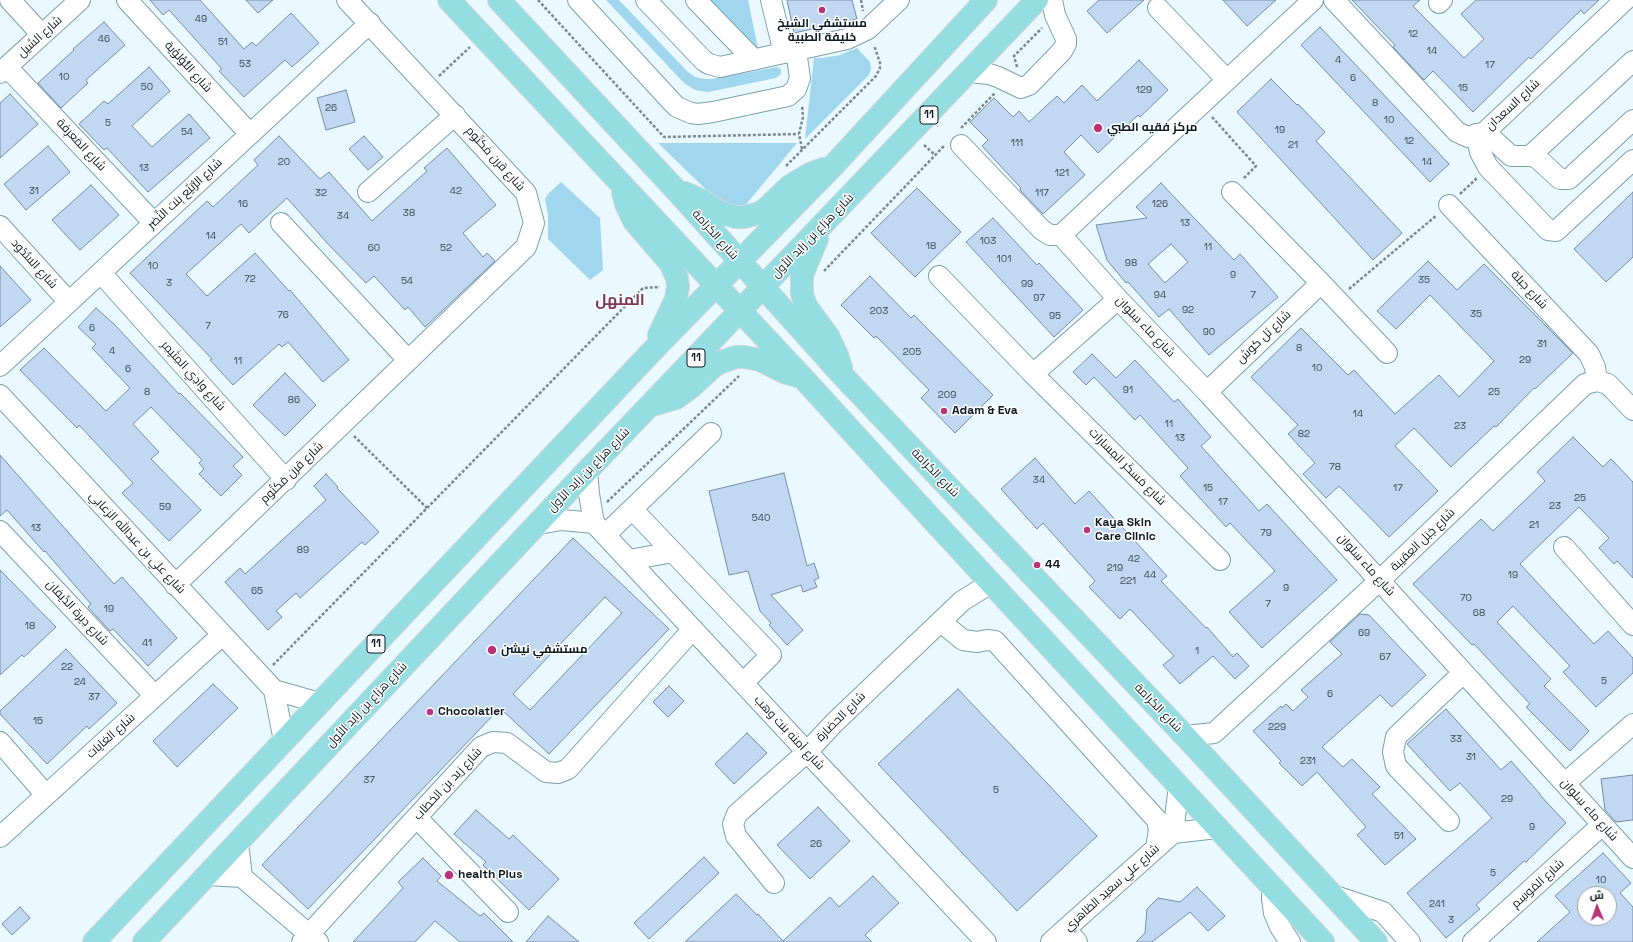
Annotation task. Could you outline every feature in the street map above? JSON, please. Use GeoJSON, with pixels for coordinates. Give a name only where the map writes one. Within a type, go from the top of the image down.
{"type":"FeatureCollection","features":[{"type":"Feature","properties":{"kind":"main road"},"geometry":{"type":"LineString","coordinates":[[449,0],[802,377],[1323,942]]}},
{"type":"Feature","properties":{"kind":"main road","name":"شارع الكرامة"},"geometry":{"type":"LineString","coordinates":[[499,0],[674,188],[843,376],[1185,736],[1376,942]]}},
{"type":"Feature","properties":{"kind":"main road","name":"11"},"geometry":{"type":"LineString","coordinates":[[94,942],[657,346],[832,167],[986,0]]}},
{"type":"Feature","properties":{"kind":"main road","name":"شارع هزاع بن زايد الأول"},"geometry":{"type":"LineString","coordinates":[[153,937],[207,874],[587,471],[741,312],[1037,0]]}},
{"type":"Feature","properties":{"kind":"main road"},"geometry":{"type":"LineString","coordinates":[[674,188],[695,197],[720,213],[736,217],[752,216],[767,208],[781,194],[800,180],[821,170],[832,167]]}},
{"type":"Feature","properties":{"kind":"main road"},"geometry":{"type":"LineString","coordinates":[[622,186],[626,204],[634,221],[671,264],[677,278],[678,286],[676,299],[662,328],[657,346]]}},
{"type":"Feature","properties":{"kind":"main road"},"geometry":{"type":"LineString","coordinates":[[820,229],[815,248],[802,275],[802,294],[806,306],[822,327],[833,346],[843,376]]}},
{"type":"Feature","properties":{"kind":"main road"},"geometry":{"type":"LineString","coordinates":[[652,405],[668,401],[684,394],[708,370],[721,362],[744,357],[760,360],[784,372],[802,377]]}},
{"type":"Feature","properties":{"kind":"street"},"geometry":{"type":"LineString","coordinates":[[10,0],[42,35]]}},
{"type":"Feature","properties":{"kind":"street","name":"شارع السَّيل"},"geometry":{"type":"LineString","coordinates":[[4,70],[80,0]]}},
{"type":"Feature","properties":{"kind":"street","name":"شارع اللُّؤلؤية"},"geometry":{"type":"LineString","coordinates":[[127,0],[250,134]]}},
{"type":"Feature","properties":{"kind":"street","name":"شارع قرن مَكتُوم"},"geometry":{"type":"LineString","coordinates":[[175,585],[286,480],[526,247],[534,223],[526,193],[370,23],[347,0]]}},
{"type":"Feature","properties":{"kind":"street"},"geometry":{"type":"LineString","coordinates":[[578,0],[672,102],[684,110],[698,114],[782,97],[793,93],[799,83],[800,78],[771,0]]}},
{"type":"Feature","properties":{"kind":"street"},"geometry":{"type":"LineString","coordinates":[[646,0],[699,57],[714,66],[726,67],[847,39],[868,30],[899,0]]}},
{"type":"Feature","properties":{"kind":"street"},"geometry":{"type":"LineString","coordinates":[[696,0],[754,60]]}},
{"type":"Feature","properties":{"kind":"street"},"geometry":{"type":"LineString","coordinates":[[955,140],[1042,230],[1050,235],[1061,235],[1313,0]]}},
{"type":"Feature","properties":{"kind":"street","name":"شارع السعدان"},"geometry":{"type":"LineString","coordinates":[[1334,0],[1457,132],[1468,137],[1480,133],[1624,0]]}},
{"type":"Feature","properties":{"kind":"street"},"geometry":{"type":"LineString","coordinates":[[970,72],[989,74],[1007,81],[1018,88],[1027,87],[1064,48],[1066,40],[1053,7]]}},
{"type":"Feature","properties":{"kind":"street"},"geometry":{"type":"LineString","coordinates":[[1158,8],[1227,80]]}},
{"type":"Feature","properties":{"kind":"street","name":"شارع الرُّبَيِّع بِنت النَّضر"},"geometry":{"type":"LineString","coordinates":[[0,366],[370,23]]}},
{"type":"Feature","properties":{"kind":"street"},"geometry":{"type":"LineString","coordinates":[[1530,156],[1633,61]]}},
{"type":"Feature","properties":{"kind":"street","name":"شارع المَعرِفة"},"geometry":{"type":"LineString","coordinates":[[4,70],[154,223]]}},
{"type":"Feature","properties":{"kind":"street"},"geometry":{"type":"LineString","coordinates":[[368,192],[455,115]]}},
{"type":"Feature","properties":{"kind":"street"},"geometry":{"type":"LineString","coordinates":[[1480,133],[1511,156],[1530,156],[1537,158],[1560,179],[1569,179],[1633,120]]}},
{"type":"Feature","properties":{"kind":"street"},"geometry":{"type":"LineString","coordinates":[[1480,133],[1480,152],[1488,167],[1548,230],[1556,231],[1633,160]]}},
{"type":"Feature","properties":{"kind":"street"},"geometry":{"type":"LineString","coordinates":[[1232,192],[1337,299],[1387,353]]}},
{"type":"Feature","properties":{"kind":"street","name":"شارع جبلة"},"geometry":{"type":"LineString","coordinates":[[1449,205],[1589,354],[1596,367],[1597,380]]}},
{"type":"Feature","properties":{"kind":"street"},"geometry":{"type":"LineString","coordinates":[[281,223],[408,360]]}},
{"type":"Feature","properties":{"kind":"street","name":"شارع السُّدُود"},"geometry":{"type":"LineString","coordinates":[[0,226],[69,302]]}},
{"type":"Feature","properties":{"kind":"street","name":"شارع ماء سِلوان"},"geometry":{"type":"LineString","coordinates":[[1061,235],[1380,580],[1463,673],[1633,858]]}},
{"type":"Feature","properties":{"kind":"street","name":"شارع وادِي المِثَيمِر"},"geometry":{"type":"LineString","coordinates":[[101,273],[286,480]]}},
{"type":"Feature","properties":{"kind":"street","name":"شارع مَسكَر المِسارات"},"geometry":{"type":"LineString","coordinates":[[939,276],[1033,374],[1220,560]]}},
{"type":"Feature","properties":{"kind":"street","name":"شارع تل كوش"},"geometry":{"type":"LineString","coordinates":[[1207,392],[1321,283]]}},
{"type":"Feature","properties":{"kind":"street"},"geometry":{"type":"LineString","coordinates":[[1033,374],[1118,298]]}},
{"type":"Feature","properties":{"kind":"street"},"geometry":{"type":"LineString","coordinates":[[1597,380],[1608,384],[1633,410]]}},
{"type":"Feature","properties":{"kind":"street","name":"شارع جَبَل العِقيبة"},"geometry":{"type":"LineString","coordinates":[[1214,733],[1380,580],[1585,384],[1597,380]]}},
{"type":"Feature","properties":{"kind":"street","name":"شارع علي بن عبدالله الزعابي"},"geometry":{"type":"LineString","coordinates":[[0,395],[268,684]]}},
{"type":"Feature","properties":{"kind":"street"},"geometry":{"type":"LineString","coordinates":[[538,524],[562,520],[597,524],[632,509],[711,433]]}},
{"type":"Feature","properties":{"kind":"street"},"geometry":{"type":"LineString","coordinates":[[587,471],[597,524]]}},
{"type":"Feature","properties":{"kind":"street"},"geometry":{"type":"LineString","coordinates":[[632,509],[771,655],[743,683]]}},
{"type":"Feature","properties":{"kind":"street","name":"شارع آمنه بنت وهب"},"geometry":{"type":"LineString","coordinates":[[597,524],[807,752],[986,942]]}},
{"type":"Feature","properties":{"kind":"street","name":"شارع دِيرة الدِّيفان"},"geometry":{"type":"LineString","coordinates":[[0,531],[155,696]]}},
{"type":"Feature","properties":{"kind":"street"},"geometry":{"type":"LineString","coordinates":[[1564,547],[1633,625]]}},
{"type":"Feature","properties":{"kind":"street"},"geometry":{"type":"LineString","coordinates":[[629,560],[673,552]]}},
{"type":"Feature","properties":{"kind":"street","name":"شارع الحضارة"},"geometry":{"type":"LineString","coordinates":[[774,883],[736,836],[733,824],[737,814],[807,752],[834,723],[962,601],[991,583]]}},
{"type":"Feature","properties":{"kind":"street"},"geometry":{"type":"LineString","coordinates":[[941,622],[963,640],[977,642],[987,640],[995,641],[1157,820],[1159,830],[1156,848]]}},
{"type":"Feature","properties":{"kind":"street","name":"شارع زيد بن الخطاب"},"geometry":{"type":"LineString","coordinates":[[310,940],[481,747],[493,742],[507,744],[546,772],[558,773],[568,769],[693,629]]}},
{"type":"Feature","properties":{"kind":"street","name":"شارع الغايات"},"geometry":{"type":"LineString","coordinates":[[0,837],[222,635]]}},
{"type":"Feature","properties":{"kind":"street"},"geometry":{"type":"LineString","coordinates":[[1449,821],[1396,766],[1393,752],[1396,737],[1463,673]]}},
{"type":"Feature","properties":{"kind":"street"},"geometry":{"type":"LineString","coordinates":[[268,684],[320,703]]}},
{"type":"Feature","properties":{"kind":"street"},"geometry":{"type":"LineString","coordinates":[[268,684],[284,742]]}},
{"type":"Feature","properties":{"kind":"street"},"geometry":{"type":"LineString","coordinates":[[1565,783],[1633,724]]}},
{"type":"Feature","properties":{"kind":"street"},"geometry":{"type":"LineString","coordinates":[[1185,736],[1214,733],[1213,766]]}},
{"type":"Feature","properties":{"kind":"street"},"geometry":{"type":"LineString","coordinates":[[0,742],[46,795]]}},
{"type":"Feature","properties":{"kind":"street"},"geometry":{"type":"LineString","coordinates":[[1179,786],[1173,833],[1218,828]]}},
{"type":"Feature","properties":{"kind":"street"},"geometry":{"type":"LineString","coordinates":[[418,818],[508,912]]}},
{"type":"Feature","properties":{"kind":"street","name":"شارع المَوسِم"},"geometry":{"type":"LineString","coordinates":[[1473,942],[1602,825]]}},
{"type":"Feature","properties":{"kind":"street","name":"شارع علي سعيد الظاهري"},"geometry":{"type":"LineString","coordinates":[[1051,942],[1072,936],[1156,848],[1173,833]]}},
{"type":"Feature","properties":{"kind":"street"},"geometry":{"type":"LineString","coordinates":[[238,842],[242,878]]}},
{"type":"Feature","properties":{"kind":"street"},"geometry":{"type":"LineString","coordinates":[[207,874],[242,878],[310,940]]}},
{"type":"Feature","properties":{"kind":"street"},"geometry":{"type":"LineString","coordinates":[[1272,887],[1274,913],[1280,927],[1290,942]]}},
{"type":"Feature","properties":{"kind":"street"},"geometry":{"type":"LineString","coordinates":[[1332,895],[1383,912],[1410,942]]}},
{"type":"Feature","properties":{"kind":"path"},"geometry":{"type":"LineString","coordinates":[[801,287],[809,286],[955,140],[1018,70],[1014,56],[1053,7]]}},
{"type":"Feature","properties":{"kind":"path"},"geometry":{"type":"LineString","coordinates":[[785,167],[878,72],[879,59],[868,30]]}},
{"type":"Feature","properties":{"kind":"path"},"geometry":{"type":"LineString","coordinates":[[428,86],[482,36]]}},
{"type":"Feature","properties":{"kind":"path"},"geometry":{"type":"LineString","coordinates":[[799,83],[803,115],[799,134],[802,150]]}},
{"type":"Feature","properties":{"kind":"path"},"geometry":{"type":"LineString","coordinates":[[1201,104],[1256,166],[1232,192]]}},
{"type":"Feature","properties":{"kind":"path"},"geometry":{"type":"LineString","coordinates":[[1337,299],[1449,205],[1488,167]]}},
{"type":"Feature","properties":{"kind":"path"},"geometry":{"type":"LineString","coordinates":[[268,684],[427,508],[643,288],[678,286]]}},
{"type":"Feature","properties":{"kind":"path"},"geometry":{"type":"LineString","coordinates":[[597,524],[747,368],[744,357]]}},
{"type":"Feature","properties":{"kind":"path"},"geometry":{"type":"LineString","coordinates":[[342,425],[427,508]]}},
{"type":"Feature","properties":{"kind":"shaded area"},"geometry":{"type":"Polygon","coordinates":[[[606,0],[619,0],[688,72],[695,77],[712,79],[777,67],[781,69],[781,74],[776,78],[708,92],[695,90],[684,83],[606,0]]]}},
{"type":"Feature","properties":{"kind":"shaded area"},"geometry":{"type":"Polygon","coordinates":[[[709,0],[748,0],[758,48],[755,50],[709,0]]]}},
{"type":"Feature","properties":{"kind":"shaded area"},"geometry":{"type":"Polygon","coordinates":[[[857,48],[870,62],[871,69],[869,75],[805,139],[814,58],[840,55],[857,48]]]}},
{"type":"Feature","properties":{"kind":"shaded area"},"geometry":{"type":"Polygon","coordinates":[[[658,143],[797,143],[743,208],[725,208],[658,143]]]}},
{"type":"Feature","properties":{"kind":"shaded area"},"geometry":{"type":"Polygon","coordinates":[[[561,182],[600,218],[603,270],[590,280],[548,239],[548,215],[545,199],[548,194],[561,182]]]}},
{"type":"Feature","properties":{"kind":"building"},"geometry":{"type":"Polygon","coordinates":[[[150,0],[200,0],[244,49],[252,42],[256,46],[291,13],[319,43],[292,67],[285,60],[244,97],[219,71],[222,69],[169,10],[163,15],[150,0]]]}},
{"type":"Feature","properties":{"kind":"building"},"geometry":{"type":"Polygon","coordinates":[[[246,0],[273,0],[258,13],[246,0]]]}},
{"type":"Feature","properties":{"kind":"building","name":"مستشفي الشيخ خليفة الطبية"},"geometry":{"type":"Polygon","coordinates":[[[787,0],[852,0],[857,19],[794,33],[787,0]]]}},
{"type":"Feature","properties":{"kind":"building"},"geometry":{"type":"Polygon","coordinates":[[[1099,0],[1144,0],[1107,33],[1087,11],[1099,0]]]}},
{"type":"Feature","properties":{"kind":"building"},"geometry":{"type":"Polygon","coordinates":[[[1223,0],[1276,0],[1247,26],[1223,0]]]}},
{"type":"Feature","properties":{"kind":"building"},"geometry":{"type":"Polygon","coordinates":[[[1352,0],[1420,0],[1413,6],[1464,58],[1484,39],[1461,14],[1476,0],[1599,0],[1584,14],[1581,10],[1531,59],[1529,57],[1473,112],[1433,71],[1424,80],[1393,47],[1395,45],[1352,0]]]}},
{"type":"Feature","properties":{"kind":"building"},"geometry":{"type":"Polygon","coordinates":[[[104,22],[125,45],[86,80],[88,83],[61,108],[38,83],[74,50],[73,49],[104,22]]]}},
{"type":"Feature","properties":{"kind":"building"},"geometry":{"type":"Polygon","coordinates":[[[1320,27],[1449,164],[1430,182],[1301,45],[1320,27]]]}},
{"type":"Feature","properties":{"kind":"building"},"geometry":{"type":"Polygon","coordinates":[[[1139,60],[1168,90],[1140,117],[1138,115],[1098,153],[1081,135],[1064,152],[1085,175],[1043,214],[982,146],[988,140],[970,122],[994,98],[1013,117],[1019,111],[1029,122],[1057,96],[1064,103],[1082,85],[1097,101],[1139,60]]]}},
{"type":"Feature","properties":{"kind":"building"},"geometry":{"type":"Polygon","coordinates":[[[149,67],[170,91],[132,126],[152,147],[189,114],[210,138],[148,192],[107,148],[104,150],[79,124],[104,101],[108,104],[149,67]]]}},
{"type":"Feature","properties":{"kind":"building"},"geometry":{"type":"Polygon","coordinates":[[[1271,79],[1325,132],[1316,141],[1402,233],[1373,260],[1237,112],[1271,79]]]}},
{"type":"Feature","properties":{"kind":"building"},"geometry":{"type":"Polygon","coordinates":[[[346,90],[355,122],[326,130],[317,98],[346,90]]]}},
{"type":"Feature","properties":{"kind":"building"},"geometry":{"type":"Polygon","coordinates":[[[10,94],[38,124],[0,158],[0,103],[10,94]]]}},
{"type":"Feature","properties":{"kind":"building"},"geometry":{"type":"Polygon","coordinates":[[[279,136],[320,179],[329,172],[372,221],[427,171],[424,168],[447,148],[496,205],[463,233],[483,257],[487,253],[495,261],[425,327],[408,307],[405,310],[374,276],[366,283],[328,244],[287,198],[249,233],[241,224],[186,274],[207,296],[255,253],[289,291],[290,290],[349,360],[323,382],[288,342],[282,347],[279,344],[233,385],[210,360],[212,359],[130,273],[207,201],[213,207],[258,165],[254,160],[279,136]]]}},
{"type":"Feature","properties":{"kind":"building"},"geometry":{"type":"Polygon","coordinates":[[[364,136],[383,157],[368,170],[349,149],[364,136]]]}},
{"type":"Feature","properties":{"kind":"building"},"geometry":{"type":"Polygon","coordinates":[[[48,146],[70,172],[26,210],[4,184],[48,146]]]}},
{"type":"Feature","properties":{"kind":"building"},"geometry":{"type":"Polygon","coordinates":[[[1161,183],[1234,260],[1240,254],[1278,297],[1209,355],[1169,309],[1159,317],[1128,282],[1126,283],[1107,260],[1096,225],[1147,218],[1136,207],[1161,183]],[[1171,244],[1148,264],[1165,283],[1188,262],[1171,244]]]}},
{"type":"Feature","properties":{"kind":"building"},"geometry":{"type":"Polygon","coordinates":[[[91,185],[119,215],[80,250],[52,220],[91,185]]]}},
{"type":"Feature","properties":{"kind":"building"},"geometry":{"type":"Polygon","coordinates":[[[917,188],[961,232],[915,277],[871,233],[917,188]]]}},
{"type":"Feature","properties":{"kind":"building"},"geometry":{"type":"Polygon","coordinates":[[[1633,192],[1633,257],[1606,282],[1574,249],[1633,192]]]}},
{"type":"Feature","properties":{"kind":"building"},"geometry":{"type":"Polygon","coordinates":[[[993,218],[1037,265],[1039,263],[1083,310],[1054,337],[966,242],[993,218]]]}},
{"type":"Feature","properties":{"kind":"building"},"geometry":{"type":"Polygon","coordinates":[[[1428,261],[1457,290],[1484,264],[1573,353],[1535,389],[1534,388],[1496,427],[1494,426],[1451,467],[1414,428],[1395,446],[1438,491],[1389,537],[1339,486],[1326,498],[1303,474],[1315,463],[1288,434],[1298,425],[1251,377],[1301,328],[1348,375],[1354,370],[1395,414],[1439,375],[1459,397],[1494,361],[1430,295],[1396,329],[1377,311],[1428,261]]]}},
{"type":"Feature","properties":{"kind":"building"},"geometry":{"type":"Polygon","coordinates":[[[0,266],[31,300],[0,327],[0,266]]]}},
{"type":"Feature","properties":{"kind":"building"},"geometry":{"type":"Polygon","coordinates":[[[870,276],[911,318],[914,315],[993,395],[955,433],[921,398],[929,390],[876,336],[874,338],[841,305],[870,276]]]}},
{"type":"Feature","properties":{"kind":"building"},"geometry":{"type":"Polygon","coordinates":[[[96,308],[115,325],[179,394],[180,393],[243,457],[233,466],[242,475],[221,496],[199,474],[204,469],[199,463],[202,460],[151,407],[133,424],[159,452],[151,459],[201,510],[169,541],[122,493],[133,483],[79,425],[77,428],[20,370],[44,348],[106,411],[130,388],[92,348],[96,344],[78,327],[96,308]]]}},
{"type":"Feature","properties":{"kind":"building"},"geometry":{"type":"Polygon","coordinates":[[[1092,354],[1116,378],[1135,360],[1174,402],[1178,399],[1211,437],[1201,446],[1259,511],[1267,504],[1337,580],[1262,648],[1229,612],[1275,571],[1230,523],[1226,527],[1180,476],[1188,468],[1140,415],[1135,420],[1094,377],[1086,385],[1073,372],[1092,354]]]}},
{"type":"Feature","properties":{"kind":"building"},"geometry":{"type":"Polygon","coordinates":[[[285,373],[316,405],[285,436],[253,405],[285,373]]]}},
{"type":"Feature","properties":{"kind":"building"},"geometry":{"type":"Polygon","coordinates":[[[1573,437],[1603,467],[1611,459],[1633,482],[1633,578],[1617,561],[1614,564],[1599,548],[1609,538],[1579,507],[1520,564],[1594,644],[1608,631],[1633,658],[1633,673],[1596,707],[1563,672],[1570,666],[1513,606],[1497,622],[1551,679],[1544,686],[1589,731],[1570,751],[1526,707],[1530,704],[1474,644],[1472,645],[1413,584],[1481,519],[1493,531],[1545,481],[1537,472],[1573,437]]]}},
{"type":"Feature","properties":{"kind":"building"},"geometry":{"type":"Polygon","coordinates":[[[0,455],[114,584],[122,577],[177,638],[148,666],[113,629],[110,631],[88,607],[91,604],[7,510],[0,516],[0,455]]]}},
{"type":"Feature","properties":{"kind":"building"},"geometry":{"type":"Polygon","coordinates":[[[1035,458],[1075,504],[1089,491],[1167,576],[1161,581],[1206,628],[1207,627],[1233,657],[1237,653],[1249,666],[1235,679],[1213,656],[1180,684],[1163,665],[1174,656],[1130,609],[1120,619],[1089,587],[1095,581],[1043,523],[1037,529],[1001,489],[1035,458]]]}},
{"type":"Feature","properties":{"kind":"building"},"geometry":{"type":"Polygon","coordinates":[[[784,473],[807,566],[814,563],[819,578],[814,580],[817,587],[803,592],[801,585],[771,595],[803,630],[787,645],[769,625],[771,623],[760,611],[748,571],[729,575],[709,491],[784,473]]]}},
{"type":"Feature","properties":{"kind":"building"},"geometry":{"type":"Polygon","coordinates":[[[326,474],[338,487],[337,488],[379,532],[365,545],[362,542],[300,598],[296,593],[276,611],[282,617],[268,630],[225,582],[240,568],[245,574],[326,500],[314,486],[326,474]]]}},
{"type":"Feature","properties":{"kind":"building"},"geometry":{"type":"Polygon","coordinates":[[[573,538],[669,629],[549,754],[500,708],[308,909],[262,865],[573,538]],[[605,597],[513,694],[530,710],[622,613],[605,597]]]}},
{"type":"Feature","properties":{"kind":"building"},"geometry":{"type":"Polygon","coordinates":[[[0,570],[56,627],[24,657],[22,655],[0,675],[0,570]]]}},
{"type":"Feature","properties":{"kind":"building"},"geometry":{"type":"Polygon","coordinates":[[[1360,614],[1369,615],[1426,675],[1392,707],[1380,695],[1322,747],[1343,767],[1352,759],[1380,787],[1372,794],[1416,839],[1385,865],[1357,835],[1366,827],[1317,772],[1302,786],[1279,763],[1281,761],[1253,731],[1281,706],[1282,708],[1286,704],[1293,711],[1308,697],[1301,690],[1342,654],[1330,642],[1360,614]]]}},
{"type":"Feature","properties":{"kind":"building"},"geometry":{"type":"Polygon","coordinates":[[[66,649],[117,703],[89,729],[87,726],[47,764],[0,714],[0,711],[66,649]]]}},
{"type":"Feature","properties":{"kind":"building"},"geometry":{"type":"Polygon","coordinates":[[[213,684],[238,708],[177,767],[153,741],[213,684]]]}},
{"type":"Feature","properties":{"kind":"building"},"geometry":{"type":"Polygon","coordinates":[[[669,686],[684,701],[668,717],[653,702],[669,686]]]}},
{"type":"Feature","properties":{"kind":"building"},"geometry":{"type":"Polygon","coordinates":[[[958,689],[1097,836],[1017,911],[878,764],[958,689]]]}},
{"type":"Feature","properties":{"kind":"building"},"geometry":{"type":"Polygon","coordinates":[[[1446,709],[1501,770],[1511,761],[1566,823],[1526,862],[1524,861],[1476,905],[1480,909],[1446,938],[1407,893],[1492,818],[1460,783],[1450,791],[1407,744],[1446,709]]]}},
{"type":"Feature","properties":{"kind":"building"},"geometry":{"type":"Polygon","coordinates":[[[747,733],[767,753],[734,784],[715,764],[747,733]]]}},
{"type":"Feature","properties":{"kind":"building"},"geometry":{"type":"Polygon","coordinates":[[[1633,775],[1633,820],[1616,822],[1605,810],[1601,779],[1633,775]]]}},
{"type":"Feature","properties":{"kind":"building"},"geometry":{"type":"Polygon","coordinates":[[[818,807],[850,841],[810,879],[777,845],[818,807]]]}},
{"type":"Feature","properties":{"kind":"building"},"geometry":{"type":"Polygon","coordinates":[[[476,810],[509,839],[513,835],[559,879],[529,910],[483,865],[486,862],[454,834],[476,810]]]}},
{"type":"Feature","properties":{"kind":"building"},"geometry":{"type":"Polygon","coordinates":[[[1603,853],[1631,883],[1620,893],[1633,907],[1633,942],[1537,942],[1570,912],[1555,896],[1603,853]]]}},
{"type":"Feature","properties":{"kind":"building"},"geometry":{"type":"Polygon","coordinates":[[[704,857],[719,873],[649,939],[634,923],[704,857]]]}},
{"type":"Feature","properties":{"kind":"building"},"geometry":{"type":"Polygon","coordinates":[[[423,858],[441,876],[437,881],[480,916],[484,913],[513,942],[460,942],[435,921],[415,942],[353,942],[403,888],[398,882],[423,858]]]}},
{"type":"Feature","properties":{"kind":"building"},"geometry":{"type":"Polygon","coordinates":[[[873,876],[899,903],[865,935],[872,942],[685,942],[736,894],[757,915],[758,914],[783,941],[830,897],[839,907],[873,876]]]}},
{"type":"Feature","properties":{"kind":"building"},"geometry":{"type":"Polygon","coordinates":[[[1197,887],[1225,916],[1208,931],[1190,912],[1152,942],[1136,942],[1145,933],[1147,909],[1158,898],[1180,902],[1197,887]]]}},
{"type":"Feature","properties":{"kind":"building"},"geometry":{"type":"Polygon","coordinates":[[[20,907],[30,918],[12,935],[2,924],[20,907]]]}},
{"type":"Feature","properties":{"kind":"building"},"geometry":{"type":"Polygon","coordinates":[[[548,916],[579,942],[526,942],[548,916]]]}},
{"type":"Feature","properties":{"kind":"place","name":"مستشفي الشيخ خليفة الطبية"},"geometry":{"type":"Point","coordinates":[822,10]}},
{"type":"Feature","properties":{"kind":"place","name":"مركز فقيه الطبي"},"geometry":{"type":"Point","coordinates":[1098,128]}},
{"type":"Feature","properties":{"kind":"place","name":"Adam & Eva"},"geometry":{"type":"Point","coordinates":[944,411]}},
{"type":"Feature","properties":{"kind":"place","name":"Kaya Skin Care Clinic"},"geometry":{"type":"Point","coordinates":[1087,530]}},
{"type":"Feature","properties":{"kind":"place","name":"44"},"geometry":{"type":"Point","coordinates":[1037,565]}},
{"type":"Feature","properties":{"kind":"place","name":"مستشفي نيشن"},"geometry":{"type":"Point","coordinates":[492,650]}},
{"type":"Feature","properties":{"kind":"place","name":"Chocolatier"},"geometry":{"type":"Point","coordinates":[430,712]}},
{"type":"Feature","properties":{"kind":"place","name":"health Plus"},"geometry":{"type":"Point","coordinates":[449,875]}},
{"type":"Feature","properties":{"kind":"district","name":"المنهل"},"geometry":{"type":"Point","coordinates":[620,301]}}]}
